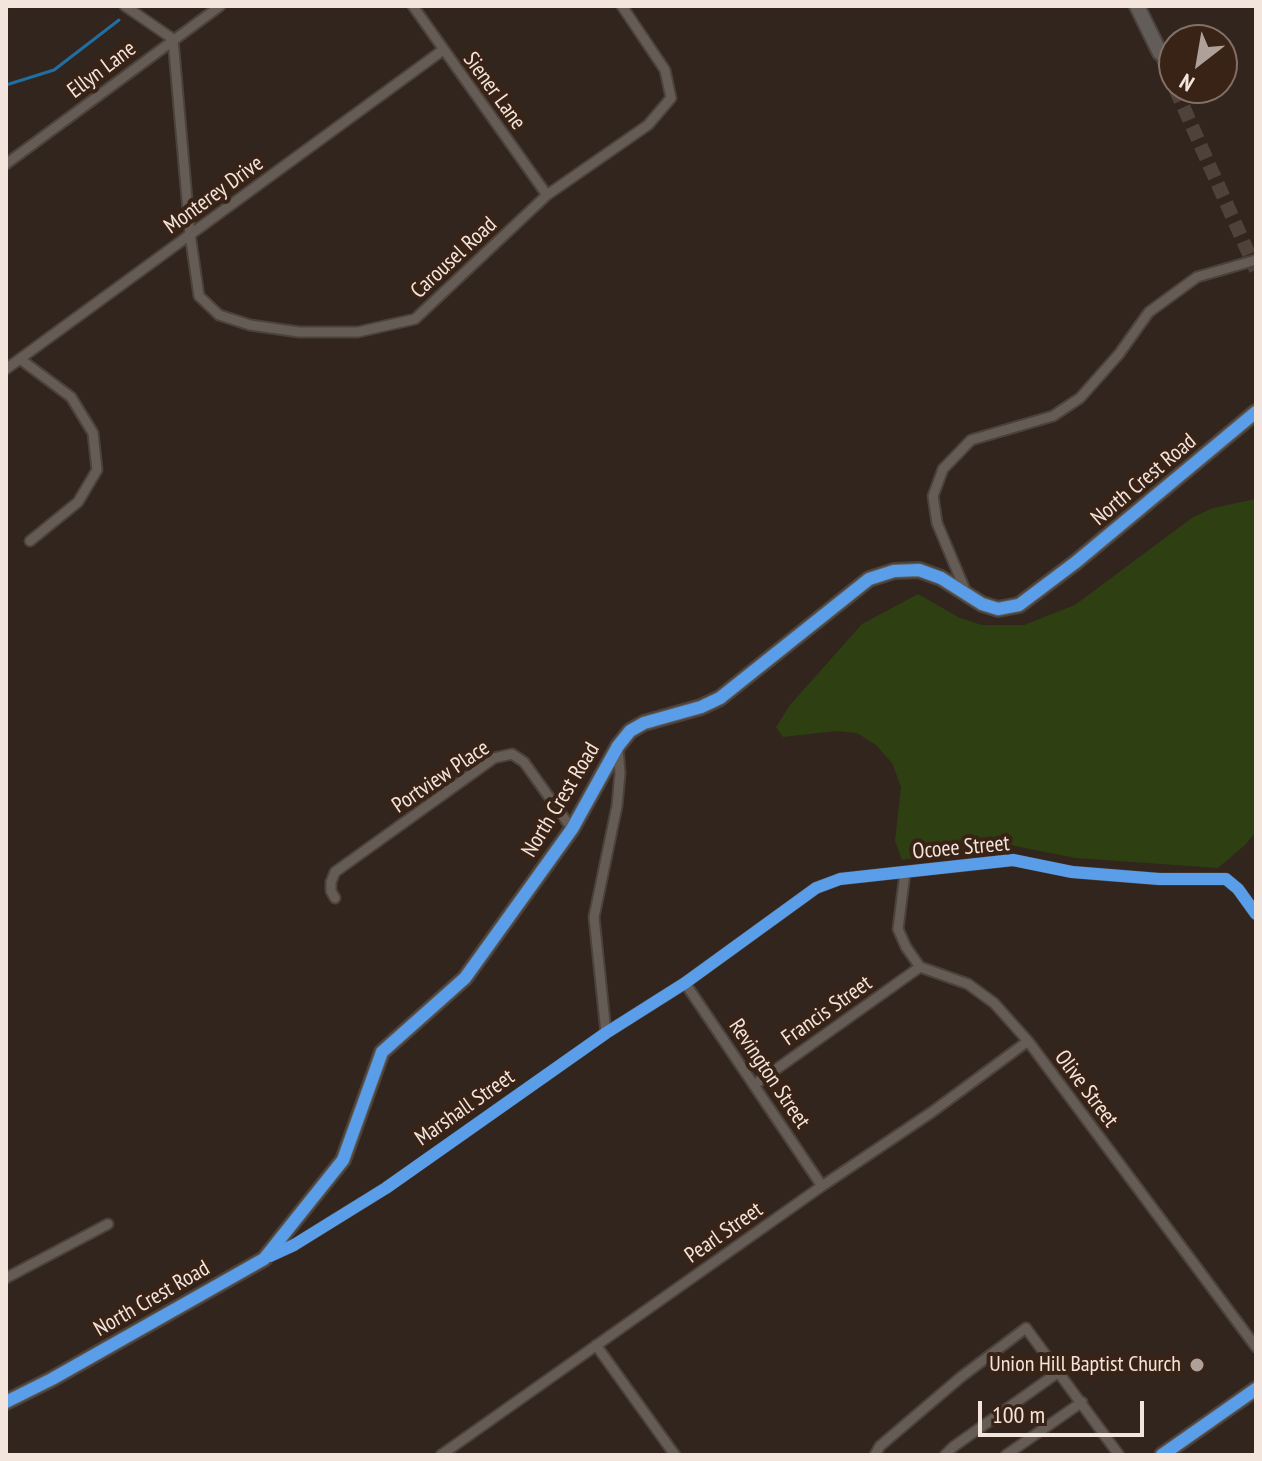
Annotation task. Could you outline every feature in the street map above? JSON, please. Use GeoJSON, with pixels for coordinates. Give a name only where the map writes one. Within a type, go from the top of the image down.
{"type":"FeatureCollection","features":[{"type":"Feature","properties":{"kind":"street"},"geometry":{"type":"LineString","coordinates":[[125,6],[173,39]]}},
{"type":"Feature","properties":{"kind":"street","name":"Ellyn Lane"},"geometry":{"type":"LineString","coordinates":[[6,164],[220,6]]}},
{"type":"Feature","properties":{"kind":"street","name":"Siener Lane"},"geometry":{"type":"LineString","coordinates":[[413,6],[547,195]]}},
{"type":"Feature","properties":{"kind":"street","name":"Carousel Road"},"geometry":{"type":"LineString","coordinates":[[173,39],[190,234],[199,296],[219,315],[250,325],[299,332],[358,332],[415,319],[547,195],[648,125],[671,98],[665,70],[622,6]]}},
{"type":"Feature","properties":{"kind":"street"},"geometry":{"type":"LineString","coordinates":[[1137,6],[1158,49]]}},
{"type":"Feature","properties":{"kind":"street","name":"Monterey Drive"},"geometry":{"type":"LineString","coordinates":[[6,369],[443,50]]}},
{"type":"Feature","properties":{"kind":"street"},"geometry":{"type":"LineString","coordinates":[[967,595],[937,523],[933,496],[943,469],[971,440],[1053,416],[1080,398],[1119,354],[1149,312],[1197,277],[1256,260]]}},
{"type":"Feature","properties":{"kind":"street"},"geometry":{"type":"LineString","coordinates":[[20,359],[71,397],[93,433],[97,470],[78,502],[30,541]]}},
{"type":"Feature","properties":{"kind":"street","name":"North Crest Road"},"geometry":{"type":"LineString","coordinates":[[6,1402],[264,1259],[343,1160],[382,1052],[465,978],[572,829],[618,746],[630,731],[644,723],[701,707],[720,698],[869,579],[894,571],[919,570],[941,578],[982,604],[998,609],[1019,605],[1076,562],[1256,412]]}},
{"type":"Feature","properties":{"kind":"street"},"geometry":{"type":"LineString","coordinates":[[606,1033],[594,917],[617,806],[620,773],[618,746]]}},
{"type":"Feature","properties":{"kind":"street","name":"Portview Place"},"geometry":{"type":"LineString","coordinates":[[335,898],[331,882],[335,872],[494,758],[512,754],[524,762],[572,829]]}},
{"type":"Feature","properties":{"kind":"street","name":"Ocoee Street"},"geometry":{"type":"LineString","coordinates":[[685,983],[816,888],[840,879],[1013,860],[1072,872],[1159,879],[1226,879],[1238,889],[1256,914]]}},
{"type":"Feature","properties":{"kind":"street"},"geometry":{"type":"LineString","coordinates":[[905,873],[898,929],[920,967]]}},
{"type":"Feature","properties":{"kind":"street","name":"Olive Street"},"geometry":{"type":"LineString","coordinates":[[920,967],[968,984],[994,1003],[1028,1041],[1256,1347]]}},
{"type":"Feature","properties":{"kind":"street","name":"Francis Street"},"geometry":{"type":"LineString","coordinates":[[754,1085],[920,967]]}},
{"type":"Feature","properties":{"kind":"street","name":"Marshall Street"},"geometry":{"type":"LineString","coordinates":[[264,1259],[294,1245],[386,1188],[606,1033],[685,983]]}},
{"type":"Feature","properties":{"kind":"street","name":"Revington Street"},"geometry":{"type":"LineString","coordinates":[[685,983],[822,1186]]}},
{"type":"Feature","properties":{"kind":"street","name":"Pearl Street"},"geometry":{"type":"LineString","coordinates":[[441,1455],[932,1112],[1028,1041]]}},
{"type":"Feature","properties":{"kind":"street"},"geometry":{"type":"LineString","coordinates":[[6,1278],[108,1224]]}},
{"type":"Feature","properties":{"kind":"street"},"geometry":{"type":"LineString","coordinates":[[875,1455],[880,1446],[961,1377],[1026,1328],[1119,1455]]}},
{"type":"Feature","properties":{"kind":"street"},"geometry":{"type":"LineString","coordinates":[[596,1345],[675,1455]]}},
{"type":"Feature","properties":{"kind":"street"},"geometry":{"type":"LineString","coordinates":[[945,1455],[1060,1371]]}},
{"type":"Feature","properties":{"kind":"street"},"geometry":{"type":"LineString","coordinates":[[1162,1455],[1256,1389]]}},
{"type":"Feature","properties":{"kind":"street"},"geometry":{"type":"LineString","coordinates":[[1006,1455],[1082,1402]]}},
{"type":"Feature","properties":{"kind":"green space"},"geometry":{"type":"Polygon","coordinates":[[[1256,499],[1256,832],[1218,868],[1075,858],[1010,845],[902,860],[895,841],[901,787],[892,763],[876,745],[857,733],[836,731],[783,737],[776,727],[790,705],[862,624],[918,594],[960,618],[982,625],[1024,625],[1075,605],[1193,517],[1213,508],[1256,499]]]}},
{"type":"Feature","properties":{"kind":"waterway"},"geometry":{"type":"LineString","coordinates":[[6,85],[54,70],[119,20]]}},
{"type":"Feature","properties":{"kind":"tunnel"},"geometry":{"type":"LineString","coordinates":[[1182,104],[1256,270]]}},
{"type":"Feature","properties":{"kind":"cycle path"},"geometry":{"type":"LineString","coordinates":[[6,1402],[264,1259],[343,1160],[382,1052],[465,978],[572,829],[618,746],[630,731],[644,723],[701,707],[720,698],[869,579],[894,571],[919,570],[941,578],[982,604],[998,609],[1019,605],[1076,562],[1256,412]]}},
{"type":"Feature","properties":{"kind":"cycle path"},"geometry":{"type":"LineString","coordinates":[[270,1256],[294,1245],[386,1188],[606,1033],[685,983],[816,888],[840,879],[1013,860],[1072,872],[1159,879],[1226,879],[1238,889],[1256,914]]}},
{"type":"Feature","properties":{"kind":"cycle path"},"geometry":{"type":"LineString","coordinates":[[1162,1455],[1256,1389]]}},
{"type":"Feature","properties":{"kind":"place","name":"Union Hill Baptist Church"},"geometry":{"type":"Point","coordinates":[1197,1365]}}]}
